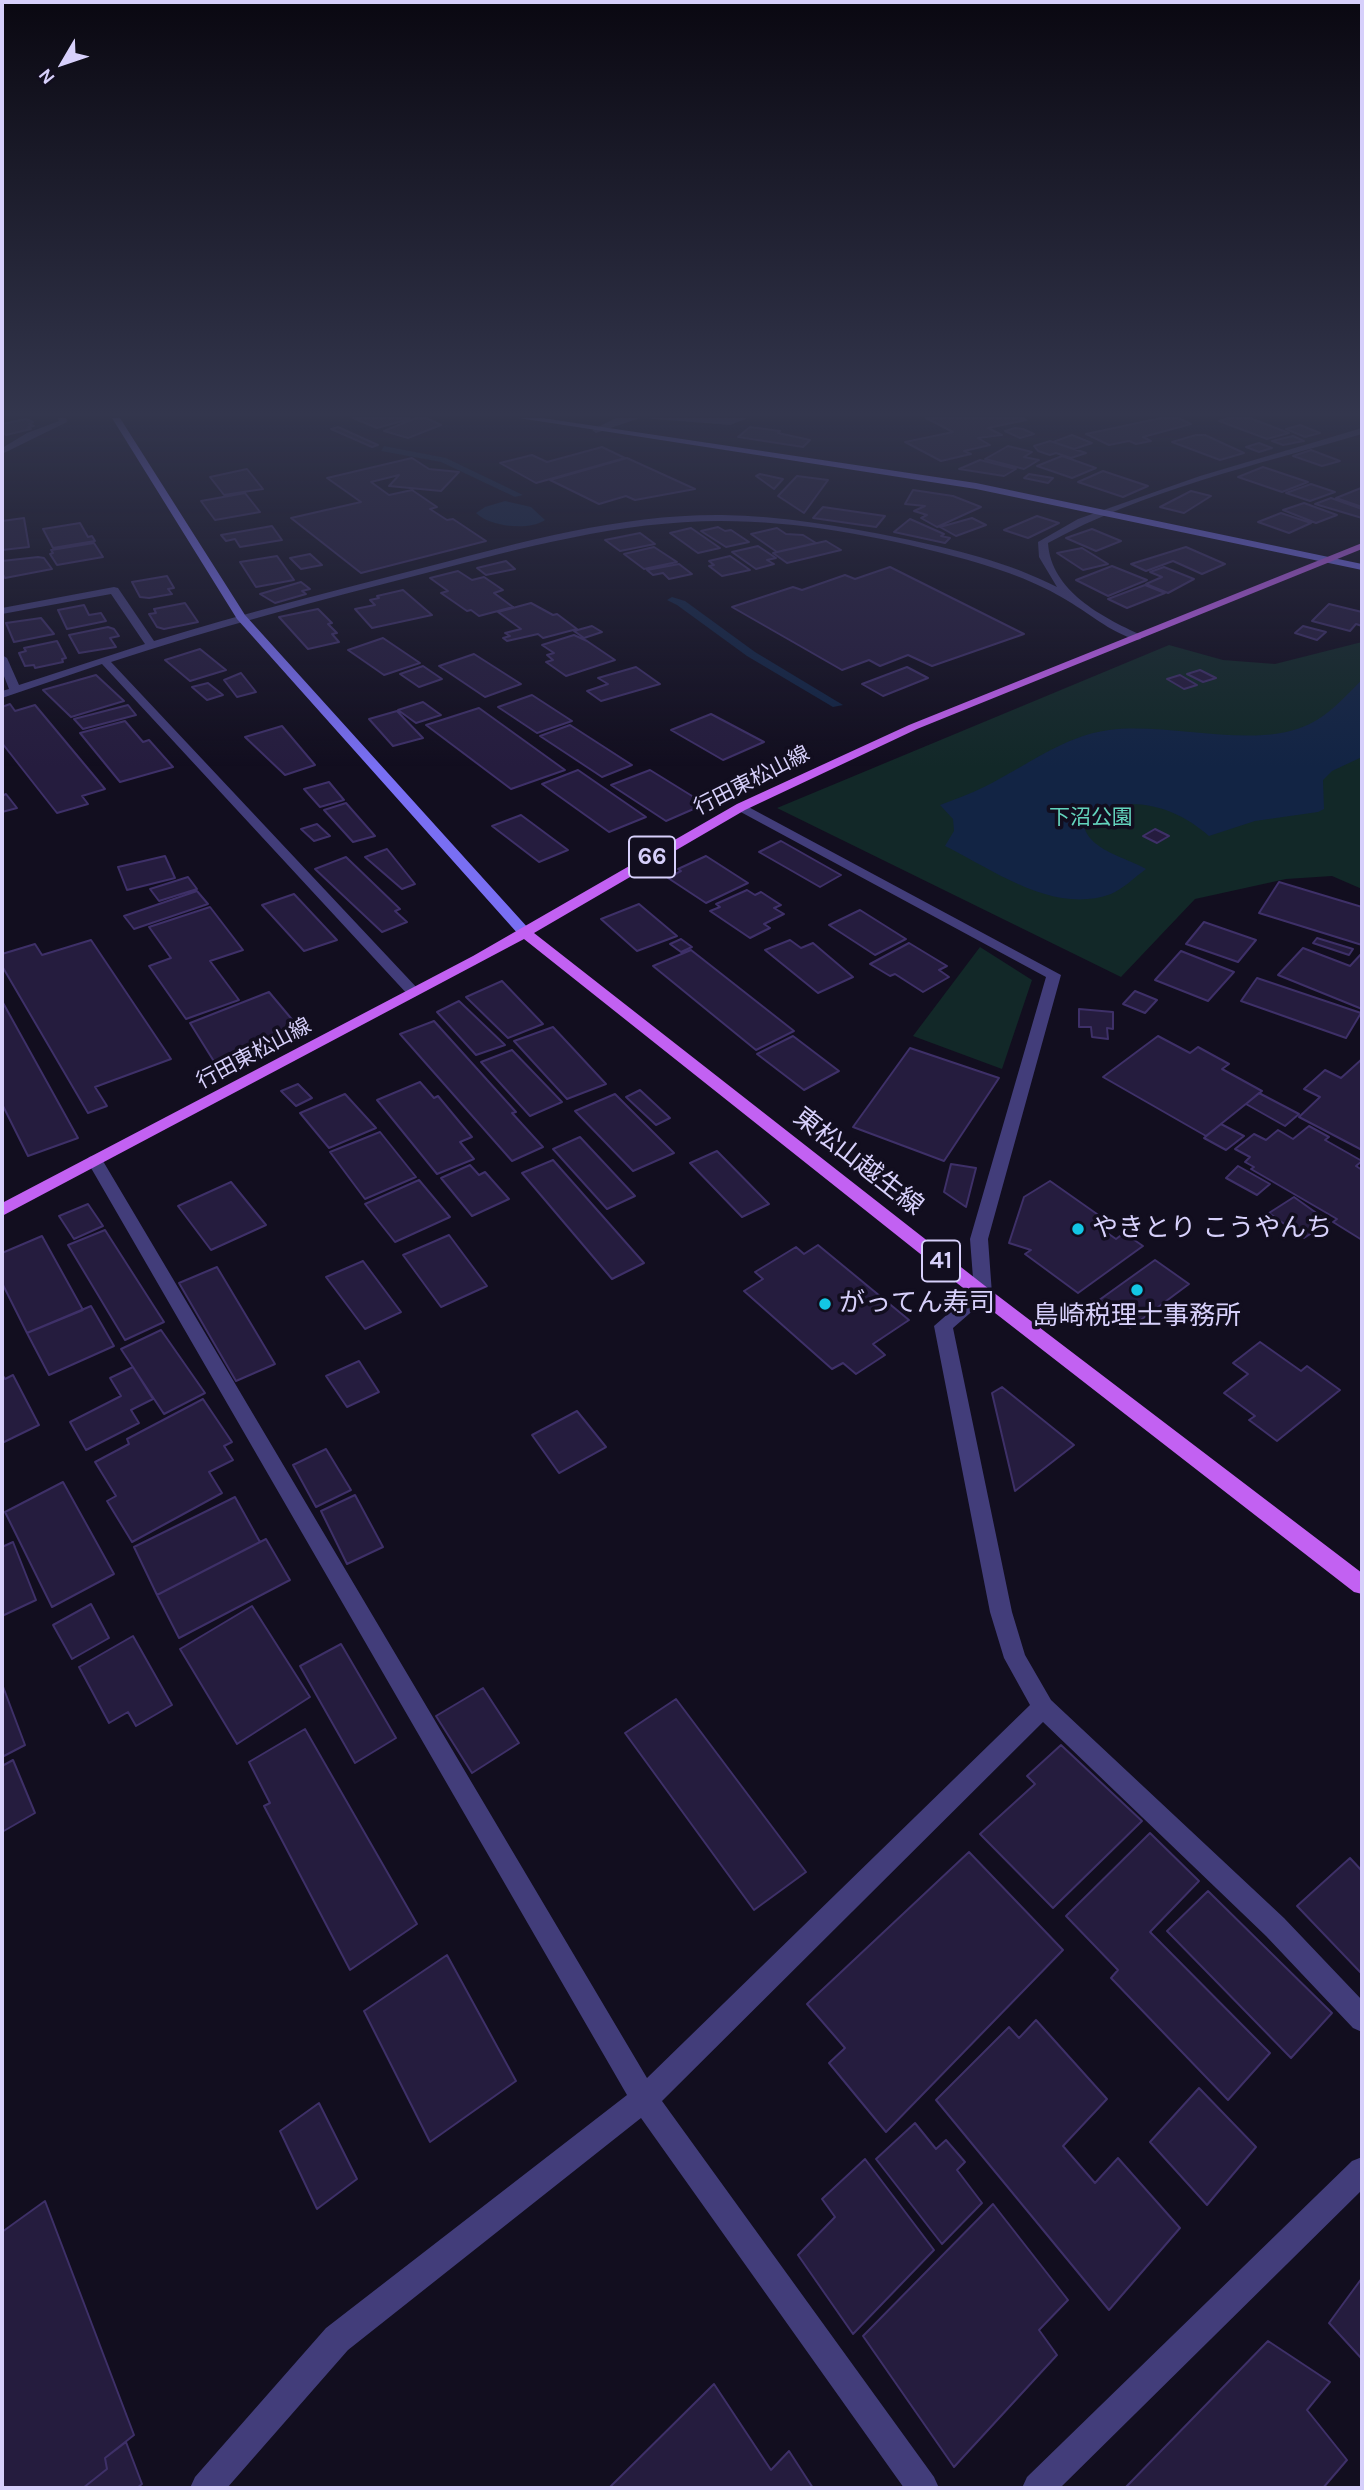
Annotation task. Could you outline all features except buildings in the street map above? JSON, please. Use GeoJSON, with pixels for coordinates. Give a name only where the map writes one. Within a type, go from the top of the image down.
{"type":"FeatureCollection","features":[{"type":"Feature","properties":{"kind":"main road","name":"行田東松山線"},"geometry":{"type":"LineString","coordinates":[[2,1210],[414,993],[741,807],[913,727],[1362,546]]}},
{"type":"Feature","properties":{"kind":"main road","name":"東松山越生線"},"geometry":{"type":"LineString","coordinates":[[524,932],[1362,1585]]}},
{"type":"Feature","properties":{"kind":"street"},"geometry":{"type":"LineString","coordinates":[[189,534],[241,617],[524,932]]}},
{"type":"Feature","properties":{"kind":"street"},"geometry":{"type":"LineString","coordinates":[[2,695],[150,644],[241,617],[571,534]]}},
{"type":"Feature","properties":{"kind":"street"},"geometry":{"type":"LineString","coordinates":[[856,534],[916,544],[989,562],[1027,576],[1068,596],[1111,625],[1137,637]]}},
{"type":"Feature","properties":{"kind":"street"},"geometry":{"type":"LineString","coordinates":[[1057,534],[1043,542],[1044,557],[1068,596]]}},
{"type":"Feature","properties":{"kind":"street"},"geometry":{"type":"LineString","coordinates":[[1210,534],[1362,566]]}},
{"type":"Feature","properties":{"kind":"street"},"geometry":{"type":"LineString","coordinates":[[2,611],[114,590],[150,644]]}},
{"type":"Feature","properties":{"kind":"street"},"geometry":{"type":"LineString","coordinates":[[2,658],[15,690]]}},
{"type":"Feature","properties":{"kind":"street"},"geometry":{"type":"LineString","coordinates":[[104,660],[414,993]]}},
{"type":"Feature","properties":{"kind":"street"},"geometry":{"type":"LineString","coordinates":[[741,807],[1054,975],[979,1239],[984,1293],[943,1326],[1001,1612],[1015,1658],[1043,1707],[1275,1927],[1362,2019]]}},
{"type":"Feature","properties":{"kind":"street"},"geometry":{"type":"LineString","coordinates":[[95,1161],[644,2099],[923,2488]]}},
{"type":"Feature","properties":{"kind":"street"},"geometry":{"type":"LineString","coordinates":[[206,2488],[337,2339],[644,2099],[1043,1707]]}},
{"type":"Feature","properties":{"kind":"street"},"geometry":{"type":"LineString","coordinates":[[1038,2488],[1362,2171]]}},
{"type":"Feature","properties":{"kind":"green space","name":"下沼公園"},"geometry":{"type":"Polygon","coordinates":[[[1362,642],[1362,889],[1332,876],[1286,879],[1195,899],[1121,977],[777,808],[1169,645],[1223,660],[1275,664],[1362,642]]]}},
{"type":"Feature","properties":{"kind":"green space"},"geometry":{"type":"Polygon","coordinates":[[[980,947],[1032,980],[1002,1069],[913,1036],[980,947]]]}},
{"type":"Feature","properties":{"kind":"water"},"geometry":{"type":"Polygon","coordinates":[[[1362,680],[1362,757],[1332,771],[1323,780],[1324,809],[1318,812],[1255,821],[1209,836],[1181,817],[1150,806],[1133,804],[1100,809],[1084,816],[1084,827],[1088,836],[1105,850],[1146,869],[1115,892],[1089,899],[1067,899],[1025,887],[945,846],[954,831],[953,819],[940,805],[984,787],[1060,745],[1092,733],[1132,728],[1235,735],[1284,732],[1305,726],[1321,717],[1362,680]]]}},
{"type":"Feature","properties":{"kind":"waterway"},"geometry":{"type":"LineString","coordinates":[[672,600],[681,603],[751,654],[837,705]]}},
{"type":"Feature","properties":{"kind":"place","name":"やきとり こうやんち"},"geometry":{"type":"Point","coordinates":[1078,1229]}},
{"type":"Feature","properties":{"kind":"place","name":"島崎税理士事務所"},"geometry":{"type":"Point","coordinates":[1137,1290]}},
{"type":"Feature","properties":{"kind":"place","name":"がってん寿司"},"geometry":{"type":"Point","coordinates":[825,1304]}}]}
